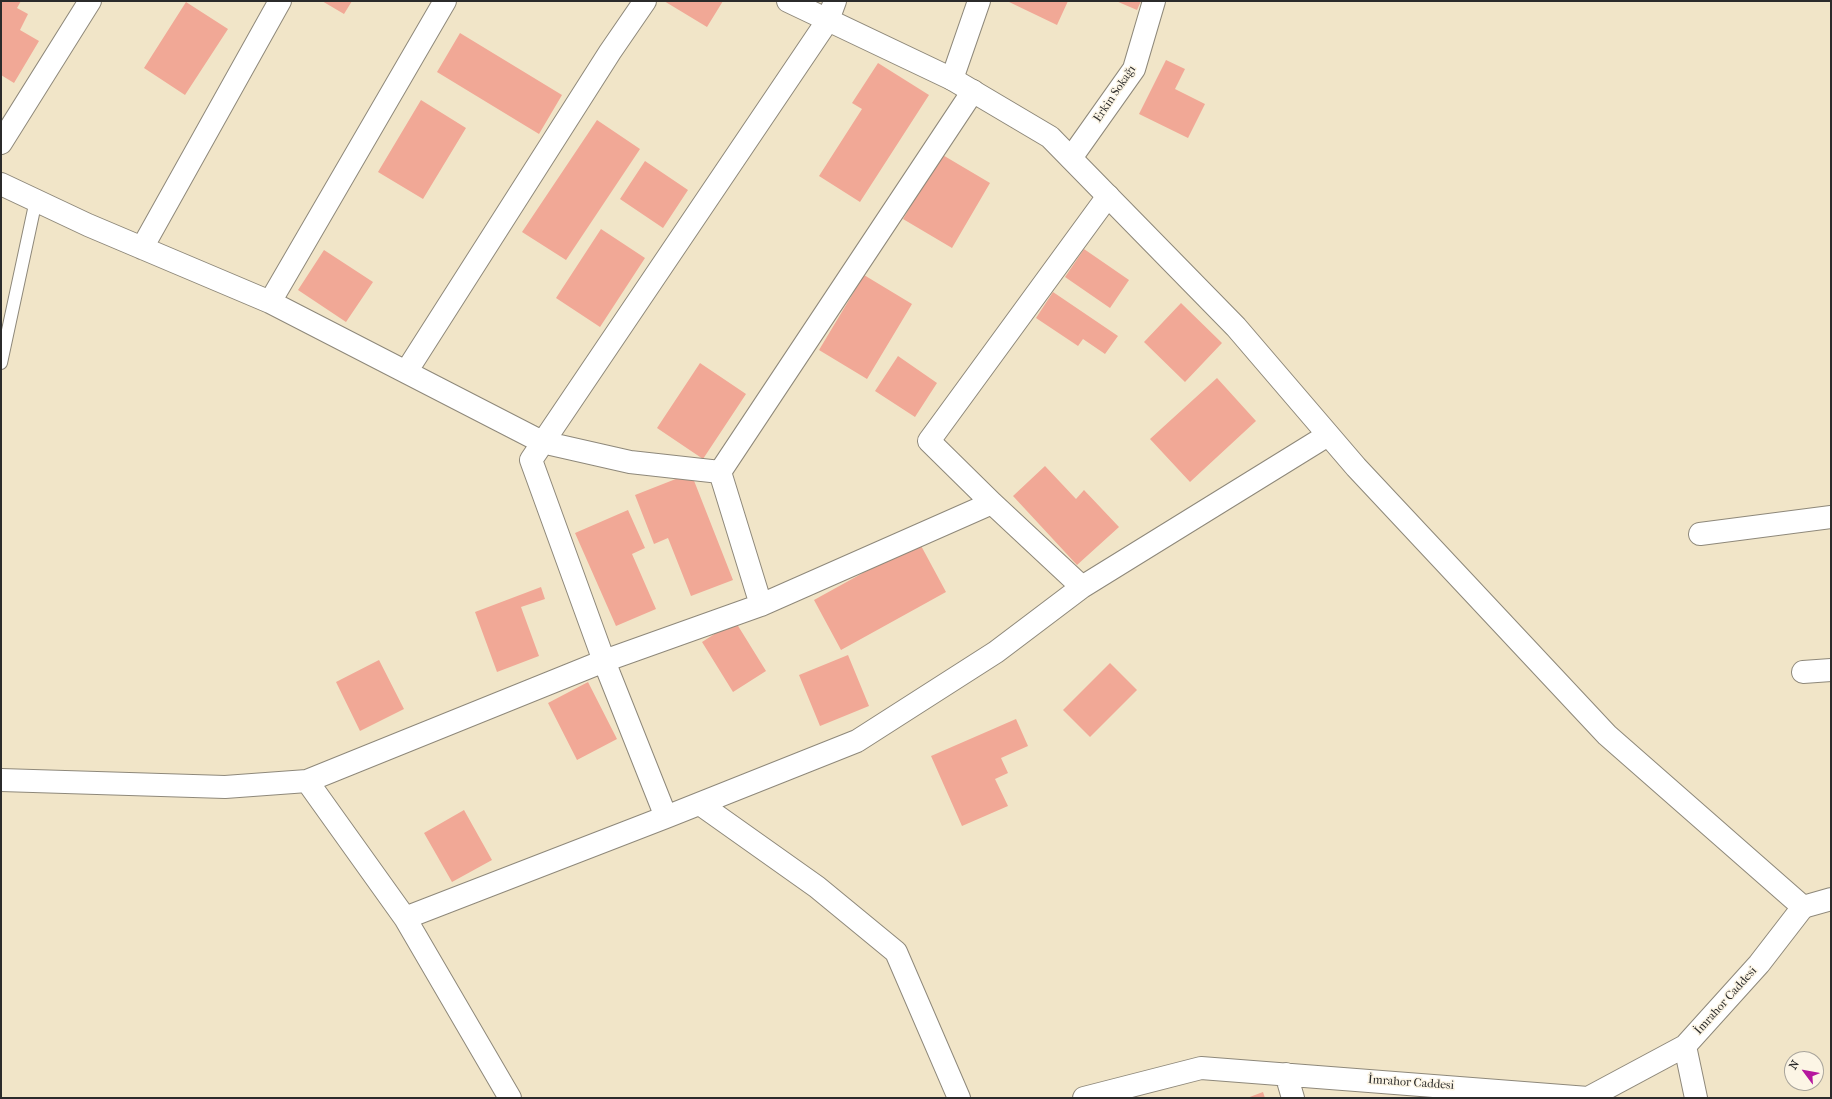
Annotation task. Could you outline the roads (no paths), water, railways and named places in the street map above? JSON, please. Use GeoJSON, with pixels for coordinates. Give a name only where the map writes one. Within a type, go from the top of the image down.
{"type":"FeatureCollection","features":[{"type":"Feature","properties":{"kind":"street"},"geometry":{"type":"LineString","coordinates":[[1,143],[90,1]]}},
{"type":"Feature","properties":{"kind":"street"},"geometry":{"type":"LineString","coordinates":[[142,248],[280,1]]}},
{"type":"Feature","properties":{"kind":"street"},"geometry":{"type":"LineString","coordinates":[[270,302],[445,1]]}},
{"type":"Feature","properties":{"kind":"street"},"geometry":{"type":"LineString","coordinates":[[406,372],[606,58],[645,1]]}},
{"type":"Feature","properties":{"kind":"street"},"geometry":{"type":"LineString","coordinates":[[788,1],[831,11],[952,79],[1050,137],[1236,327],[1356,466],[1607,735],[1803,907],[1831,899]]}},
{"type":"Feature","properties":{"kind":"street"},"geometry":{"type":"LineString","coordinates":[[952,79],[979,1]]}},
{"type":"Feature","properties":{"kind":"street","name":"Erkin Sokağı"},"geometry":{"type":"LineString","coordinates":[[1071,158],[1134,69],[1154,1]]}},
{"type":"Feature","properties":{"kind":"street"},"geometry":{"type":"LineString","coordinates":[[666,818],[604,661],[531,460],[831,11]]}},
{"type":"Feature","properties":{"kind":"street"},"geometry":{"type":"LineString","coordinates":[[720,472],[973,92]]}},
{"type":"Feature","properties":{"kind":"street"},"geometry":{"type":"LineString","coordinates":[[1,184],[142,248],[270,302],[542,442],[630,462],[720,472]]}},
{"type":"Feature","properties":{"kind":"street"},"geometry":{"type":"LineString","coordinates":[[1082,587],[992,503],[929,441],[1108,196]]}},
{"type":"Feature","properties":{"kind":"street"},"geometry":{"type":"LineString","coordinates":[[405,918],[666,818],[857,741],[996,652],[1082,587],[1328,435]]}},
{"type":"Feature","properties":{"kind":"street"},"geometry":{"type":"LineString","coordinates":[[720,472],[761,605]]}},
{"type":"Feature","properties":{"kind":"street"},"geometry":{"type":"LineString","coordinates":[[1,780],[225,787],[307,781],[604,661],[761,605],[992,503]]}},
{"type":"Feature","properties":{"kind":"street"},"geometry":{"type":"LineString","coordinates":[[1700,534],[1831,517]]}},
{"type":"Feature","properties":{"kind":"street"},"geometry":{"type":"LineString","coordinates":[[1803,672],[1831,670]]}},
{"type":"Feature","properties":{"kind":"street"},"geometry":{"type":"LineString","coordinates":[[307,781],[405,918],[510,1098]]}},
{"type":"Feature","properties":{"kind":"street"},"geometry":{"type":"LineString","coordinates":[[700,804],[817,887],[896,952],[959,1098]]}},
{"type":"Feature","properties":{"kind":"street","name":"İmrahor Caddesi"},"geometry":{"type":"LineString","coordinates":[[1084,1098],[1106,1095],[1201,1068],[1588,1098],[1685,1046],[1759,964],[1803,907]]}},
{"type":"Feature","properties":{"kind":"street"},"geometry":{"type":"LineString","coordinates":[[1685,1046],[1696,1098]]}},
{"type":"Feature","properties":{"kind":"street"},"geometry":{"type":"LineString","coordinates":[[1286,1074],[1293,1098]]}},
{"type":"Feature","properties":{"kind":"lane"},"geometry":{"type":"LineString","coordinates":[[1,363],[36,200]]}}]}
